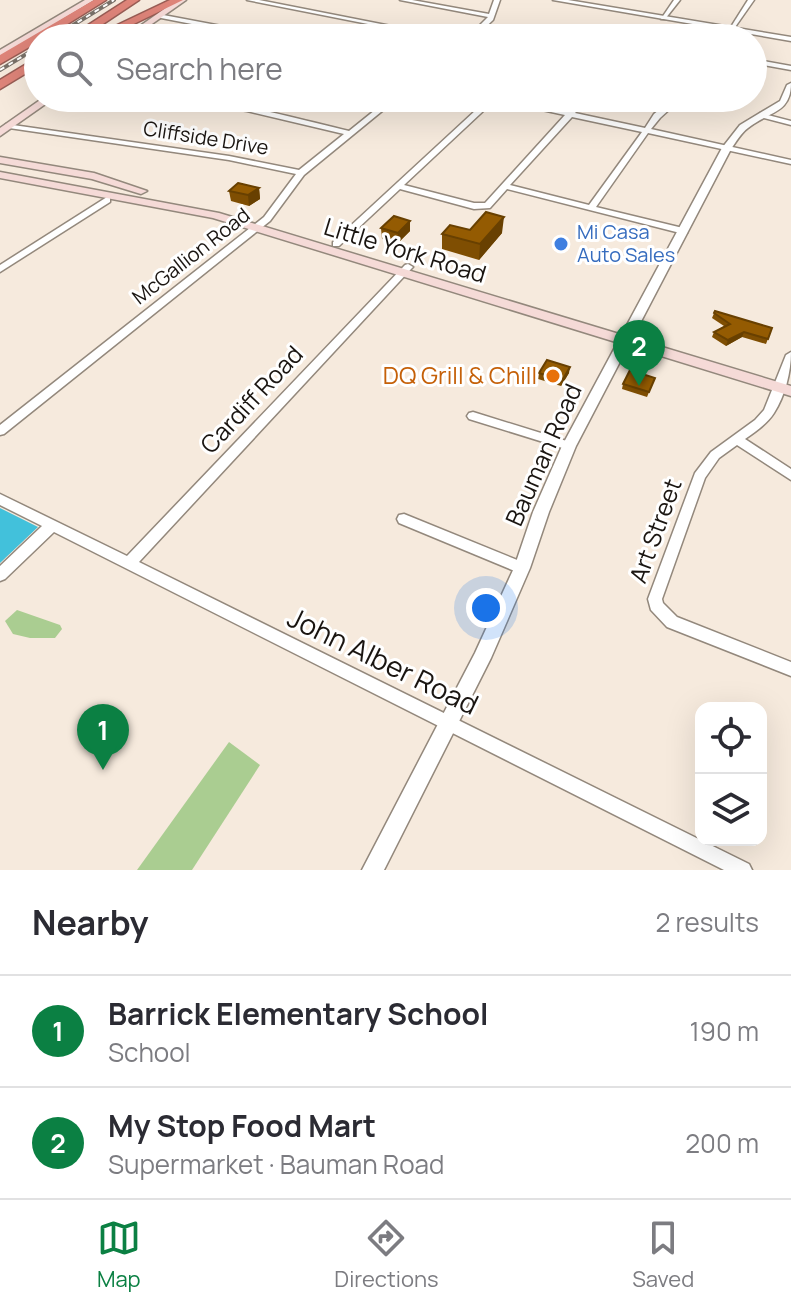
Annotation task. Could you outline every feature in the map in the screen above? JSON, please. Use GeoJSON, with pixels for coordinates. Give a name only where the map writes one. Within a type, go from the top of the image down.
{"type":"FeatureCollection","features":[{"type":"Feature","properties":{"kind":"highway"},"geometry":{"type":"LineString","coordinates":[[61,24],[101,0]]}},
{"type":"Feature","properties":{"kind":"highway"},"geometry":{"type":"LineString","coordinates":[[96,24],[134,0]]}},
{"type":"Feature","properties":{"kind":"highway"},"geometry":{"type":"LineString","coordinates":[[127,24],[180,0]]}},
{"type":"Feature","properties":{"kind":"highway"},"geometry":{"type":"LineString","coordinates":[[0,60],[24,46]]}},
{"type":"Feature","properties":{"kind":"highway"},"geometry":{"type":"LineString","coordinates":[[0,86],[24,70]]}},
{"type":"Feature","properties":{"kind":"highway"},"geometry":{"type":"LineString","coordinates":[[0,86],[24,74]]}},
{"type":"Feature","properties":{"kind":"main road"},"geometry":{"type":"LineString","coordinates":[[51,24],[90,0]]}},
{"type":"Feature","properties":{"kind":"main road"},"geometry":{"type":"LineString","coordinates":[[147,24],[180,0]]}},
{"type":"Feature","properties":{"kind":"main road"},"geometry":{"type":"LineString","coordinates":[[0,53],[24,41]]}},
{"type":"Feature","properties":{"kind":"main road"},"geometry":{"type":"LineString","coordinates":[[3,128],[24,110]]}},
{"type":"Feature","properties":{"kind":"main road"},"geometry":{"type":"LineString","coordinates":[[3,128],[28,112]]}},
{"type":"Feature","properties":{"kind":"main road","name":"Little York Road"},"geometry":{"type":"LineString","coordinates":[[0,162],[138,196]]}},
{"type":"Feature","properties":{"kind":"main road"},"geometry":{"type":"LineString","coordinates":[[0,178],[50,193],[107,200],[138,196]]}},
{"type":"Feature","properties":{"kind":"main road","name":"Little York Road"},"geometry":{"type":"LineString","coordinates":[[0,178],[202,203],[260,225],[786,385]]}},
{"type":"Feature","properties":{"kind":"main road","name":"Little York Road"},"geometry":{"type":"LineString","coordinates":[[260,225],[336,244],[405,270]]}},
{"type":"Feature","properties":{"kind":"street"},"geometry":{"type":"LineString","coordinates":[[250,0],[376,24]]}},
{"type":"Feature","properties":{"kind":"street"},"geometry":{"type":"LineString","coordinates":[[403,0],[492,16]]}},
{"type":"Feature","properties":{"kind":"street"},"geometry":{"type":"LineString","coordinates":[[487,24],[497,0]]}},
{"type":"Feature","properties":{"kind":"street"},"geometry":{"type":"LineString","coordinates":[[556,0],[587,2],[700,24]]}},
{"type":"Feature","properties":{"kind":"street"},"geometry":{"type":"LineString","coordinates":[[663,18],[677,0]]}},
{"type":"Feature","properties":{"kind":"street"},"geometry":{"type":"LineString","coordinates":[[734,24],[751,0]]}},
{"type":"Feature","properties":{"kind":"street"},"geometry":{"type":"LineString","coordinates":[[158,16],[200,24]]}},
{"type":"Feature","properties":{"kind":"street"},"geometry":{"type":"LineString","coordinates":[[767,35],[791,39]]}},
{"type":"Feature","properties":{"kind":"street"},"geometry":{"type":"LineString","coordinates":[[767,64],[791,68]]}},
{"type":"Feature","properties":{"kind":"street","name":"Bauman Road"},"geometry":{"type":"LineString","coordinates":[[373,870],[449,723],[522,568],[541,512],[569,446],[727,148],[743,127],[784,102],[791,85]]}},
{"type":"Feature","properties":{"kind":"street"},"geometry":{"type":"LineString","coordinates":[[260,112],[348,133]]}},
{"type":"Feature","properties":{"kind":"street","name":"McGallion Road"},"geometry":{"type":"LineString","coordinates":[[0,431],[260,225],[278,207],[301,173],[374,112]]}},
{"type":"Feature","properties":{"kind":"street"},"geometry":{"type":"LineString","coordinates":[[336,244],[480,112]]}},
{"type":"Feature","properties":{"kind":"street"},"geometry":{"type":"LineString","coordinates":[[557,112],[791,162]]}},
{"type":"Feature","properties":{"kind":"street"},"geometry":{"type":"LineString","coordinates":[[398,186],[467,204],[487,206],[573,112]]}},
{"type":"Feature","properties":{"kind":"street"},"geometry":{"type":"LineString","coordinates":[[591,208],[662,112]]}},
{"type":"Feature","properties":{"kind":"street"},"geometry":{"type":"LineString","coordinates":[[763,115],[791,123]]}},
{"type":"Feature","properties":{"kind":"street","name":"Cliffside Drive"},"geometry":{"type":"LineString","coordinates":[[3,128],[240,160],[301,173]]}},
{"type":"Feature","properties":{"kind":"street"},"geometry":{"type":"LineString","coordinates":[[507,187],[684,231]]}},
{"type":"Feature","properties":{"kind":"street"},"geometry":{"type":"LineString","coordinates":[[0,269],[107,200]]}},
{"type":"Feature","properties":{"kind":"street","name":"Cardiff Road"},"geometry":{"type":"LineString","coordinates":[[129,563],[405,270]]}},
{"type":"Feature","properties":{"kind":"street","name":"Art Street"},"geometry":{"type":"LineString","coordinates":[[791,355],[786,385],[769,412],[715,455],[699,476],[656,591],[656,606],[672,622],[791,669]]}},
{"type":"Feature","properties":{"kind":"street"},"geometry":{"type":"LineString","coordinates":[[473,416],[569,446]]}},
{"type":"Feature","properties":{"kind":"street"},"geometry":{"type":"LineString","coordinates":[[736,439],[791,475]]}},
{"type":"Feature","properties":{"kind":"street","name":"John Alber Road"},"geometry":{"type":"LineString","coordinates":[[0,499],[743,870]]}},
{"type":"Feature","properties":{"kind":"street"},"geometry":{"type":"LineString","coordinates":[[404,519],[522,568]]}},
{"type":"Feature","properties":{"kind":"street"},"geometry":{"type":"LineString","coordinates":[[0,575],[52,525]]}},
{"type":"Feature","properties":{"kind":"green space"},"geometry":{"type":"Polygon","coordinates":[[[17,610],[60,625],[62,629],[55,638],[13,634],[5,621],[17,610]]]}},
{"type":"Feature","properties":{"kind":"green space"},"geometry":{"type":"Polygon","coordinates":[[[229,742],[260,765],[192,870],[137,870],[229,742]]]}},
{"type":"Feature","properties":{"kind":"water"},"geometry":{"type":"Polygon","coordinates":[[[0,508],[38,527],[0,563],[0,508]]]}},
{"type":"Feature","properties":{"kind":"building"},"geometry":{"type":"Polygon","coordinates":[[[238,183],[259,188],[248,195],[229,191],[238,183]]]}},
{"type":"Feature","properties":{"kind":"building"},"geometry":{"type":"Polygon","coordinates":[[[486,212],[504,217],[480,244],[442,234],[450,225],[470,230],[486,212]]]}},
{"type":"Feature","properties":{"kind":"building"},"geometry":{"type":"Polygon","coordinates":[[[394,216],[410,221],[398,233],[381,228],[394,216]]]}},
{"type":"Feature","properties":{"kind":"building"},"geometry":{"type":"Polygon","coordinates":[[[715,311],[772,328],[768,339],[744,332],[728,340],[714,332],[730,324],[715,311]]]}},
{"type":"Feature","properties":{"kind":"building"},"geometry":{"type":"Polygon","coordinates":[[[547,360],[570,367],[562,381],[539,373],[547,360]]]}},
{"type":"Feature","properties":{"kind":"building"},"geometry":{"type":"Polygon","coordinates":[[[630,370],[655,378],[649,392],[623,384],[630,370]]]}},
{"type":"Feature","properties":{"kind":"railway"},"geometry":{"type":"LineString","coordinates":[[75,24],[114,0]]}},
{"type":"Feature","properties":{"kind":"railway"},"geometry":{"type":"LineString","coordinates":[[0,70],[24,55]]}},
{"type":"Feature","properties":{"kind":"place","name":"Mi Casa Auto Sales"},"geometry":{"type":"Point","coordinates":[561,244]}},
{"type":"Feature","properties":{"kind":"place","name":"DQ Grill & Chill"},"geometry":{"type":"Point","coordinates":[553,376]}},
{"type":"Feature","properties":{"kind":"place","name":"My Stop Food Mart"},"geometry":{"type":"Point","coordinates":[639,386]}},
{"type":"Feature","properties":{"kind":"place","name":"Barrick Elementary School"},"geometry":{"type":"Point","coordinates":[103,770]}}]}
